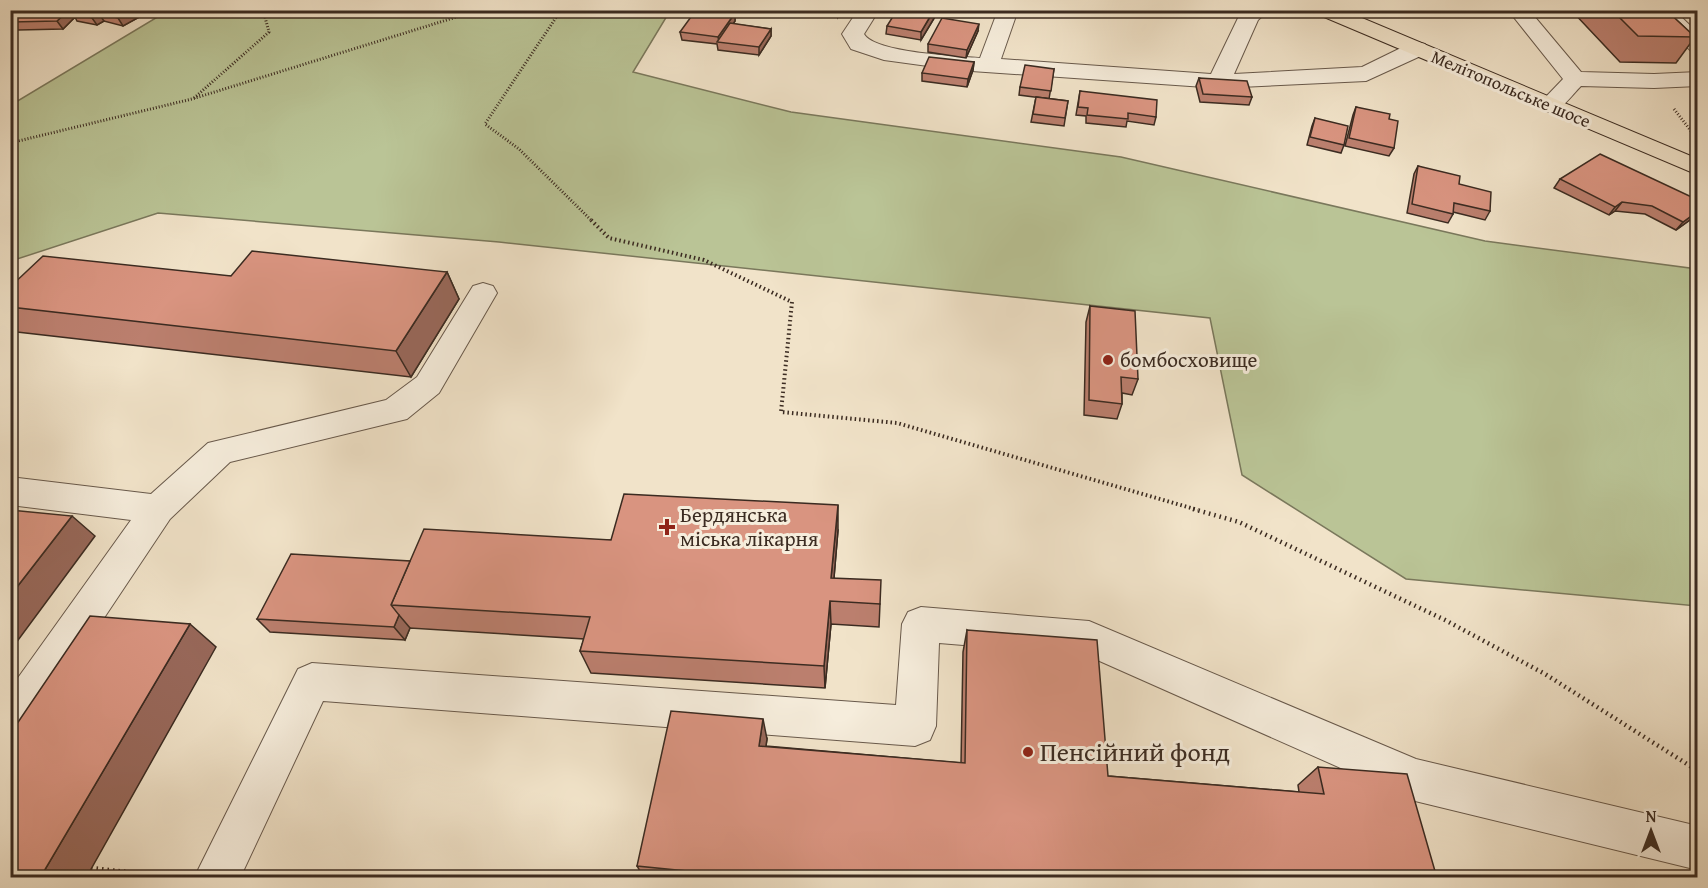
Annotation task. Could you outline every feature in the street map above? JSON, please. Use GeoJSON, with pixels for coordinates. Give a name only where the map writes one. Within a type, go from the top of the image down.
{"type":"FeatureCollection","features":[{"type":"Feature","properties":{"kind":"main road","name":"Мелітопольське шосе"},"geometry":{"type":"LineString","coordinates":[[1324,10],[1698,168]]}},
{"type":"Feature","properties":{"kind":"street"},"geometry":{"type":"LineString","coordinates":[[869,10],[853,34],[859,44],[884,53],[988,65],[1219,81],[1366,74],[1417,49]]}},
{"type":"Feature","properties":{"kind":"street"},"geometry":{"type":"LineString","coordinates":[[988,65],[1008,10]]}},
{"type":"Feature","properties":{"kind":"street"},"geometry":{"type":"LineString","coordinates":[[1219,81],[1249,16],[1259,10]]}},
{"type":"Feature","properties":{"kind":"street"},"geometry":{"type":"LineString","coordinates":[[1518,10],[1575,79]]}},
{"type":"Feature","properties":{"kind":"street"},"geometry":{"type":"LineString","coordinates":[[1661,10],[1697,43]]}},
{"type":"Feature","properties":{"kind":"street"},"geometry":{"type":"LineString","coordinates":[[1550,105],[1575,79],[1654,81],[1698,79]]}},
{"type":"Feature","properties":{"kind":"street"},"geometry":{"type":"LineString","coordinates":[[10,724],[158,509],[220,452],[396,410],[428,385],[483,293]]}},
{"type":"Feature","properties":{"kind":"street"},"geometry":{"type":"LineString","coordinates":[[10,491],[158,509]]}},
{"type":"Feature","properties":{"kind":"street"},"geometry":{"type":"LineString","coordinates":[[216,878],[312,682],[915,726],[921,624],[1089,638],[1415,780],[1698,848]]}},
{"type":"Feature","properties":{"kind":"path"},"geometry":{"type":"LineString","coordinates":[[192,99],[269,32],[263,10]]}},
{"type":"Feature","properties":{"kind":"path"},"geometry":{"type":"LineString","coordinates":[[10,143],[192,99],[479,10]]}},
{"type":"Feature","properties":{"kind":"path"},"geometry":{"type":"LineString","coordinates":[[561,10],[485,124],[519,149],[609,238],[704,260],[792,302],[781,412],[897,423],[1239,522],[1445,620],[1545,674],[1698,771]]}},
{"type":"Feature","properties":{"kind":"path"},"geometry":{"type":"LineString","coordinates":[[91,868],[177,878]]}},
{"type":"Feature","properties":{"kind":"green space"},"geometry":{"type":"Polygon","coordinates":[[[169,10],[670,11],[633,72],[791,112],[1121,157],[1485,241],[1697,269],[1697,606],[1406,579],[1242,475],[1210,318],[499,242],[158,213],[11,261],[11,102],[16,102],[169,10]]]}},
{"type":"Feature","properties":{"kind":"building"},"geometry":{"type":"Polygon","coordinates":[[[25,10],[69,10],[57,21],[12,22],[25,10]]]}},
{"type":"Feature","properties":{"kind":"building"},"geometry":{"type":"Polygon","coordinates":[[[77,10],[132,10],[118,18],[99,14],[92,18],[72,13],[77,10]]]}},
{"type":"Feature","properties":{"kind":"building"},"geometry":{"type":"Polygon","coordinates":[[[696,10],[735,13],[718,37],[680,32],[696,10]]]}},
{"type":"Feature","properties":{"kind":"building"},"geometry":{"type":"Polygon","coordinates":[[[897,10],[934,10],[921,32],[887,26],[897,10]]]}},
{"type":"Feature","properties":{"kind":"building"},"geometry":{"type":"Polygon","coordinates":[[[1612,10],[1666,10],[1695,37],[1638,36],[1612,10]]]}},
{"type":"Feature","properties":{"kind":"building"},"geometry":{"type":"Polygon","coordinates":[[[942,18],[979,24],[967,50],[928,44],[942,18]]]}},
{"type":"Feature","properties":{"kind":"building"},"geometry":{"type":"Polygon","coordinates":[[[730,23],[771,29],[759,47],[717,42],[730,23]]]}},
{"type":"Feature","properties":{"kind":"building"},"geometry":{"type":"Polygon","coordinates":[[[929,57],[974,62],[968,79],[922,73],[929,57]]]}},
{"type":"Feature","properties":{"kind":"building"},"geometry":{"type":"Polygon","coordinates":[[[1025,65],[1054,69],[1051,91],[1020,87],[1025,65]]]}},
{"type":"Feature","properties":{"kind":"building"},"geometry":{"type":"Polygon","coordinates":[[[1199,78],[1247,81],[1252,97],[1203,94],[1199,78]]]}},
{"type":"Feature","properties":{"kind":"building"},"geometry":{"type":"Polygon","coordinates":[[[1080,91],[1157,100],[1156,117],[1128,113],[1128,119],[1087,115],[1088,108],[1078,107],[1080,91]]]}},
{"type":"Feature","properties":{"kind":"building"},"geometry":{"type":"Polygon","coordinates":[[[1036,97],[1068,101],[1065,118],[1033,114],[1036,97]]]}},
{"type":"Feature","properties":{"kind":"building"},"geometry":{"type":"Polygon","coordinates":[[[1356,107],[1390,114],[1389,119],[1398,121],[1394,148],[1349,138],[1356,107]]]}},
{"type":"Feature","properties":{"kind":"building"},"geometry":{"type":"Polygon","coordinates":[[[1315,118],[1348,126],[1344,145],[1310,137],[1315,118]]]}},
{"type":"Feature","properties":{"kind":"building"},"geometry":{"type":"Polygon","coordinates":[[[1600,154],[1698,200],[1698,211],[1683,222],[1652,206],[1622,202],[1615,207],[1560,179],[1600,154]]]}},
{"type":"Feature","properties":{"kind":"building"},"geometry":{"type":"Polygon","coordinates":[[[1418,166],[1460,176],[1459,184],[1491,192],[1490,211],[1454,203],[1453,214],[1412,204],[1418,166]]]}},
{"type":"Feature","properties":{"kind":"building"},"geometry":{"type":"Polygon","coordinates":[[[252,251],[447,272],[396,351],[10,307],[10,287],[43,256],[231,276],[252,251]]]}},
{"type":"Feature","properties":{"kind":"building","name":"бомбосховище"},"geometry":{"type":"Polygon","coordinates":[[[1090,306],[1135,311],[1138,379],[1121,377],[1122,404],[1089,400],[1090,306]]]}},
{"type":"Feature","properties":{"kind":"building"},"geometry":{"type":"Polygon","coordinates":[[[624,494],[838,505],[831,578],[881,580],[880,604],[830,601],[824,666],[580,651],[590,617],[391,605],[424,529],[611,540],[624,494]]]}},
{"type":"Feature","properties":{"kind":"building"},"geometry":{"type":"Polygon","coordinates":[[[10,510],[72,516],[10,596],[10,510]]]}},
{"type":"Feature","properties":{"kind":"building"},"geometry":{"type":"Polygon","coordinates":[[[291,554],[410,561],[391,605],[399,615],[394,627],[257,619],[291,554]]]}},
{"type":"Feature","properties":{"kind":"building"},"geometry":{"type":"Polygon","coordinates":[[[90,616],[190,624],[40,878],[10,878],[10,734],[90,616]]]}},
{"type":"Feature","properties":{"kind":"building","name":"Пенсійний фонд"},"geometry":{"type":"Polygon","coordinates":[[[967,630],[1097,640],[1108,776],[1324,794],[1318,767],[1407,774],[1437,878],[757,878],[637,866],[671,711],[763,719],[759,746],[965,763],[967,630]]]}},
{"type":"Feature","properties":{"kind":"place","name":"бомбосховище"},"geometry":{"type":"Point","coordinates":[1108,360]}},
{"type":"Feature","properties":{"kind":"place","name":"Бердянська міська лікарня"},"geometry":{"type":"Point","coordinates":[667,527]}},
{"type":"Feature","properties":{"kind":"place","name":"Пенсійний фонд"},"geometry":{"type":"Point","coordinates":[1028,752]}}]}
